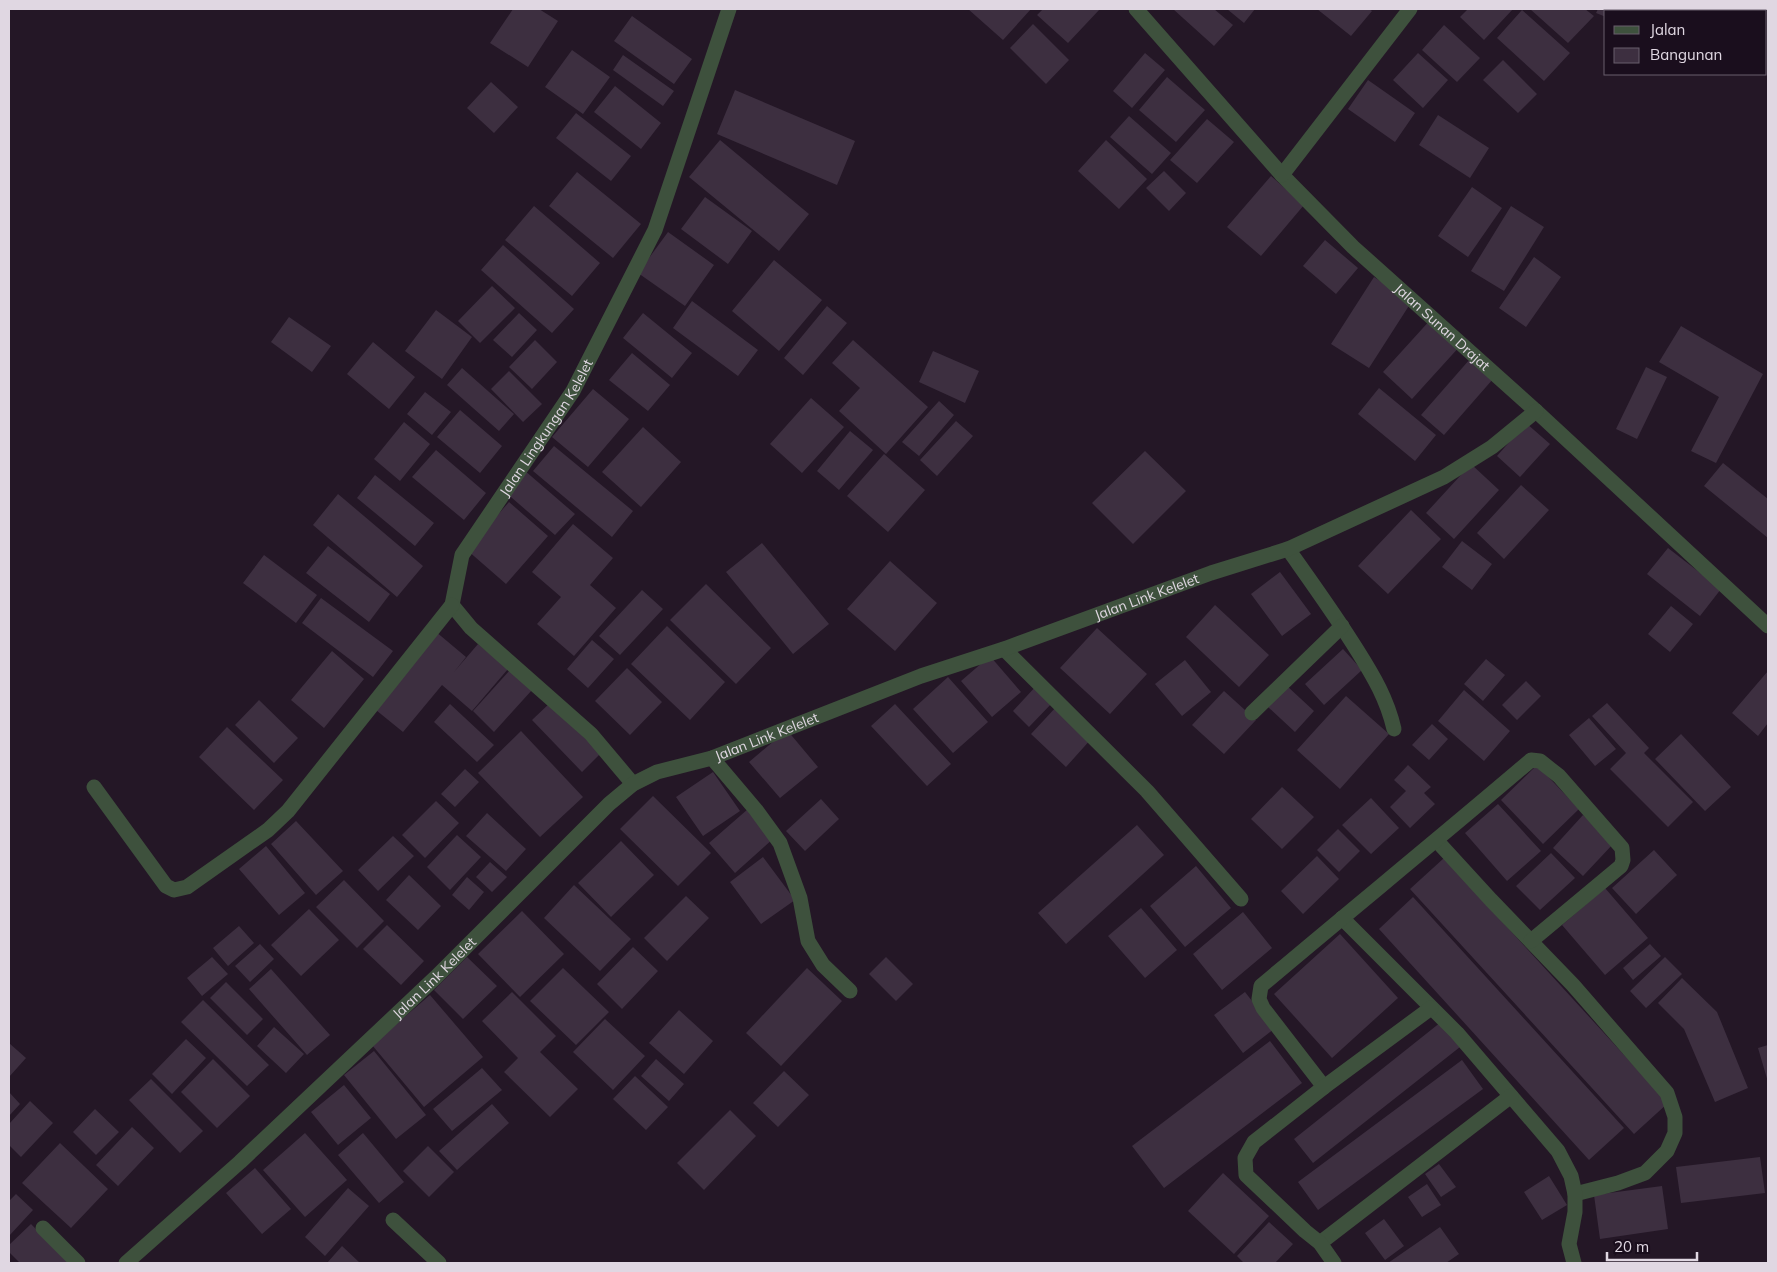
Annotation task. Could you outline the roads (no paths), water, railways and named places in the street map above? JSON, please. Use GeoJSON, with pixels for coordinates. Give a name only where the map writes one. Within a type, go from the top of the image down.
{"type":"FeatureCollection","features":[{"type":"Feature","properties":{"kind":"street","name":"Jalan Lingkungan Kelelet"},"geometry":{"type":"LineString","coordinates":[[452,605],[462,555],[573,391],[655,230],[729,9]]}},
{"type":"Feature","properties":{"kind":"street","name":"Jalan Sunan Drajat"},"geometry":{"type":"LineString","coordinates":[[1136,9],[1282,175],[1353,247],[1536,411],[1768,626]]}},
{"type":"Feature","properties":{"kind":"street"},"geometry":{"type":"LineString","coordinates":[[1282,175],[1410,9]]}},
{"type":"Feature","properties":{"kind":"street","name":"Jalan Link Kelelet"},"geometry":{"type":"LineString","coordinates":[[126,1263],[240,1162],[436,977],[609,804],[633,784],[657,772],[712,758],[921,676],[1211,574],[1288,549],[1444,477],[1492,447],[1536,411]]}},
{"type":"Feature","properties":{"kind":"street"},"geometry":{"type":"LineString","coordinates":[[1288,549],[1342,626],[1378,684],[1390,709],[1394,729]]}},
{"type":"Feature","properties":{"kind":"street"},"geometry":{"type":"LineString","coordinates":[[94,788],[166,886],[174,890],[187,887],[268,830],[288,811],[452,605],[471,628],[591,734],[633,784]]}},
{"type":"Feature","properties":{"kind":"street"},"geometry":{"type":"LineString","coordinates":[[1252,713],[1342,626]]}},
{"type":"Feature","properties":{"kind":"street"},"geometry":{"type":"LineString","coordinates":[[1004,648],[1148,791],[1241,899]]}},
{"type":"Feature","properties":{"kind":"street"},"geometry":{"type":"LineString","coordinates":[[712,758],[756,810],[780,843],[800,898],[808,941],[823,965],[850,991]]}},
{"type":"Feature","properties":{"kind":"street"},"geometry":{"type":"LineString","coordinates":[[1324,1087],[1263,1008],[1259,998],[1261,986],[1437,841],[1531,760],[1540,761],[1559,776],[1622,848],[1623,860],[1621,866],[1531,941]]}},
{"type":"Feature","properties":{"kind":"street"},"geometry":{"type":"LineString","coordinates":[[1437,841],[1592,1006],[1667,1093],[1675,1117],[1675,1133],[1667,1151],[1645,1173],[1618,1183],[1575,1194]]}},
{"type":"Feature","properties":{"kind":"street"},"geometry":{"type":"LineString","coordinates":[[1342,918],[1458,1033],[1558,1151],[1571,1176],[1575,1194],[1575,1212],[1569,1244],[1574,1263]]}},
{"type":"Feature","properties":{"kind":"street"},"geometry":{"type":"LineString","coordinates":[[1334,1263],[1320,1242],[1305,1231],[1246,1175],[1246,1158],[1254,1142],[1324,1087],[1431,1008]]}},
{"type":"Feature","properties":{"kind":"street"},"geometry":{"type":"LineString","coordinates":[[1320,1242],[1511,1096]]}},
{"type":"Feature","properties":{"kind":"street"},"geometry":{"type":"LineString","coordinates":[[393,1220],[439,1263]]}},
{"type":"Feature","properties":{"kind":"street"},"geometry":{"type":"LineString","coordinates":[[44,1228],[78,1263]]}}]}
